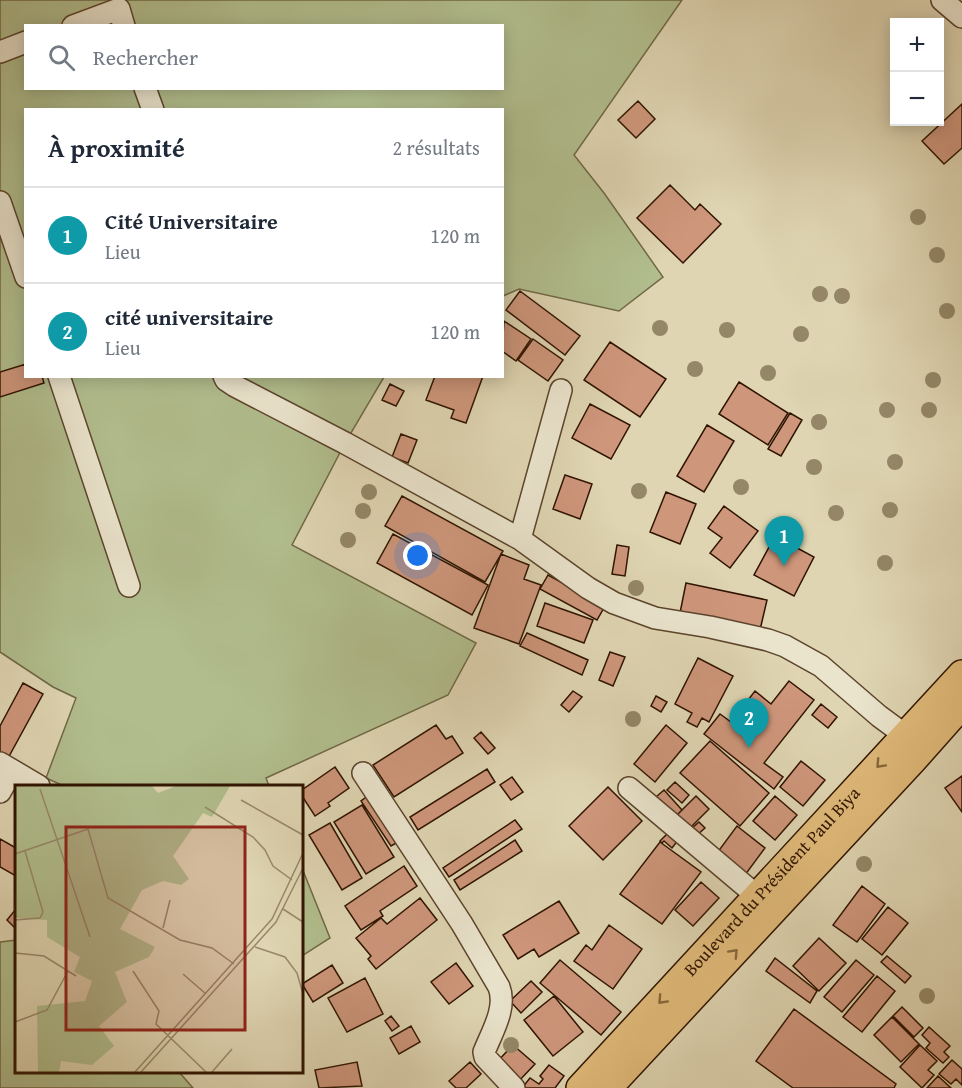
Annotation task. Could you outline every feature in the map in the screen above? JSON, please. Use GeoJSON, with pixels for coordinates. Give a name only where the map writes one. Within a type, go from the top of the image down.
{"type":"FeatureCollection","features":[{"type":"Feature","properties":{"kind":"main road","name":"Boulevard du Président Paul Biya"},"geometry":{"type":"LineString","coordinates":[[608,1088],[914,742],[962,675]]}},
{"type":"Feature","properties":{"kind":"main road","name":"Boulevard du Président Paul Biya"},"geometry":{"type":"LineString","coordinates":[[580,1088],[757,896],[914,742],[962,705]]}},
{"type":"Feature","properties":{"kind":"street"},"geometry":{"type":"LineString","coordinates":[[942,0],[962,17]]}},
{"type":"Feature","properties":{"kind":"street"},"geometry":{"type":"LineString","coordinates":[[78,24],[119,9],[123,24]]}},
{"type":"Feature","properties":{"kind":"street"},"geometry":{"type":"LineString","coordinates":[[0,52],[24,43]]}},
{"type":"Feature","properties":{"kind":"street"},"geometry":{"type":"LineString","coordinates":[[147,90],[152,108]]}},
{"type":"Feature","properties":{"kind":"street"},"geometry":{"type":"LineString","coordinates":[[0,201],[24,271]]}},
{"type":"Feature","properties":{"kind":"street"},"geometry":{"type":"LineString","coordinates":[[60,378],[129,586]]}},
{"type":"Feature","properties":{"kind":"street"},"geometry":{"type":"LineString","coordinates":[[224,378],[235,386],[345,443],[520,539],[588,588],[633,612],[768,640],[785,646],[821,666],[879,716],[914,742]]}},
{"type":"Feature","properties":{"kind":"street"},"geometry":{"type":"LineString","coordinates":[[520,539],[561,390]]}},
{"type":"Feature","properties":{"kind":"street"},"geometry":{"type":"LineString","coordinates":[[0,792],[6,767],[37,785]]}},
{"type":"Feature","properties":{"kind":"street"},"geometry":{"type":"LineString","coordinates":[[363,773],[462,924],[499,987],[503,997],[502,1007],[484,1052],[485,1057],[514,1088]]}},
{"type":"Feature","properties":{"kind":"street"},"geometry":{"type":"LineString","coordinates":[[629,788],[757,896]]}},
{"type":"Feature","properties":{"kind":"green space"},"geometry":{"type":"Polygon","coordinates":[[[0,0],[682,0],[574,155],[604,193],[663,277],[619,311],[519,289],[504,296],[504,108],[24,108],[24,378],[383,378],[345,443],[292,545],[476,643],[448,695],[266,778],[269,785],[62,785],[46,778],[76,698],[53,687],[0,652],[0,0]]]}},
{"type":"Feature","properties":{"kind":"green space"},"geometry":{"type":"Polygon","coordinates":[[[303,870],[330,938],[303,955],[303,870]]]}},
{"type":"Feature","properties":{"kind":"green space"},"geometry":{"type":"Polygon","coordinates":[[[15,940],[15,1073],[180,1073],[193,1088],[0,1088],[0,942],[15,940]]]}},
{"type":"Feature","properties":{"kind":"building"},"geometry":{"type":"Polygon","coordinates":[[[638,101],[655,119],[636,138],[618,120],[638,101]]]}},
{"type":"Feature","properties":{"kind":"building"},"geometry":{"type":"Polygon","coordinates":[[[962,104],[962,148],[944,164],[922,141],[938,126],[944,126],[944,121],[962,104]]]}},
{"type":"Feature","properties":{"kind":"building"},"geometry":{"type":"Polygon","coordinates":[[[670,185],[695,210],[700,204],[721,224],[683,263],[637,218],[670,185]]]}},
{"type":"Feature","properties":{"kind":"building"},"geometry":{"type":"Polygon","coordinates":[[[520,291],[580,336],[565,355],[506,310],[520,291]]]}},
{"type":"Feature","properties":{"kind":"building"},"geometry":{"type":"Polygon","coordinates":[[[504,321],[531,339],[516,361],[504,352],[504,321]]]}},
{"type":"Feature","properties":{"kind":"building"},"geometry":{"type":"Polygon","coordinates":[[[533,339],[563,360],[548,381],[518,360],[533,339]]]}},
{"type":"Feature","properties":{"kind":"building"},"geometry":{"type":"Polygon","coordinates":[[[610,342],[666,379],[640,417],[584,380],[610,342]]]}},
{"type":"Feature","properties":{"kind":"building"},"geometry":{"type":"Polygon","coordinates":[[[24,365],[24,378],[43,378],[44,383],[0,397],[0,372],[24,365]]]}},
{"type":"Feature","properties":{"kind":"building"},"geometry":{"type":"Polygon","coordinates":[[[434,378],[482,378],[466,423],[451,418],[454,410],[426,400],[434,378]]]}},
{"type":"Feature","properties":{"kind":"building"},"geometry":{"type":"Polygon","coordinates":[[[739,382],[788,413],[768,445],[719,414],[739,382]]]}},
{"type":"Feature","properties":{"kind":"building"},"geometry":{"type":"Polygon","coordinates":[[[390,384],[404,391],[396,406],[382,400],[390,384]]]}},
{"type":"Feature","properties":{"kind":"building"},"geometry":{"type":"Polygon","coordinates":[[[590,404],[630,425],[611,459],[572,438],[590,404]]]}},
{"type":"Feature","properties":{"kind":"building"},"geometry":{"type":"Polygon","coordinates":[[[790,413],[802,420],[781,456],[768,449],[790,413]]]}},
{"type":"Feature","properties":{"kind":"building"},"geometry":{"type":"Polygon","coordinates":[[[707,425],[734,441],[704,492],[677,476],[707,425]]]}},
{"type":"Feature","properties":{"kind":"building"},"geometry":{"type":"Polygon","coordinates":[[[401,434],[417,440],[408,463],[392,457],[401,434]]]}},
{"type":"Feature","properties":{"kind":"building"},"geometry":{"type":"Polygon","coordinates":[[[565,475],[592,484],[580,519],[553,509],[565,475]]]}},
{"type":"Feature","properties":{"kind":"building"},"geometry":{"type":"Polygon","coordinates":[[[666,492],[696,504],[680,544],[650,532],[666,492]]]}},
{"type":"Feature","properties":{"kind":"building"},"geometry":{"type":"Polygon","coordinates":[[[402,496],[503,551],[485,582],[385,526],[402,496]]]}},
{"type":"Feature","properties":{"kind":"building"},"geometry":{"type":"Polygon","coordinates":[[[724,506],[758,531],[730,568],[710,553],[722,538],[708,528],[724,506]]]}},
{"type":"Feature","properties":{"kind":"building"},"geometry":{"type":"Polygon","coordinates":[[[393,534],[488,585],[472,615],[377,563],[393,534]]]}},
{"type":"Feature","properties":{"kind":"building"},"geometry":{"type":"Polygon","coordinates":[[[775,536],[814,557],[794,596],[754,575],[775,536]]]}},
{"type":"Feature","properties":{"kind":"building"},"geometry":{"type":"Polygon","coordinates":[[[617,545],[629,547],[625,576],[612,574],[617,545]]]}},
{"type":"Feature","properties":{"kind":"building"},"geometry":{"type":"Polygon","coordinates":[[[501,554],[529,565],[524,579],[541,585],[519,644],[474,628],[501,554]]]}},
{"type":"Feature","properties":{"kind":"building"},"geometry":{"type":"Polygon","coordinates":[[[548,575],[605,606],[597,620],[540,589],[548,575]]]}},
{"type":"Feature","properties":{"kind":"building"},"geometry":{"type":"Polygon","coordinates":[[[686,583],[767,600],[760,630],[680,613],[686,583]]]}},
{"type":"Feature","properties":{"kind":"building"},"geometry":{"type":"Polygon","coordinates":[[[545,603],[593,620],[584,643],[537,626],[545,603]]]}},
{"type":"Feature","properties":{"kind":"building"},"geometry":{"type":"Polygon","coordinates":[[[527,633],[588,660],[582,675],[520,646],[527,633]]]}},
{"type":"Feature","properties":{"kind":"building"},"geometry":{"type":"Polygon","coordinates":[[[610,652],[625,657],[613,686],[599,680],[610,652]]]}},
{"type":"Feature","properties":{"kind":"building"},"geometry":{"type":"Polygon","coordinates":[[[698,658],[733,676],[709,722],[702,718],[697,727],[687,722],[692,713],[675,704],[698,658]]]}},
{"type":"Feature","properties":{"kind":"building"},"geometry":{"type":"Polygon","coordinates":[[[789,681],[814,700],[764,763],[783,777],[774,789],[704,734],[720,714],[731,722],[755,691],[771,704],[789,681]]]}},
{"type":"Feature","properties":{"kind":"building"},"geometry":{"type":"Polygon","coordinates":[[[23,683],[43,694],[7,760],[0,756],[0,726],[23,683]]]}},
{"type":"Feature","properties":{"kind":"building"},"geometry":{"type":"Polygon","coordinates":[[[573,691],[582,697],[569,712],[561,705],[573,691]]]}},
{"type":"Feature","properties":{"kind":"building"},"geometry":{"type":"Polygon","coordinates":[[[656,696],[667,702],[661,712],[651,706],[656,696]]]}},
{"type":"Feature","properties":{"kind":"building"},"geometry":{"type":"Polygon","coordinates":[[[821,704],[837,717],[828,728],[812,715],[821,704]]]}},
{"type":"Feature","properties":{"kind":"building"},"geometry":{"type":"Polygon","coordinates":[[[436,725],[446,739],[452,736],[463,753],[394,797],[373,765],[436,725]]]}},
{"type":"Feature","properties":{"kind":"building"},"geometry":{"type":"Polygon","coordinates":[[[666,725],[687,743],[655,782],[634,764],[666,725]]]}},
{"type":"Feature","properties":{"kind":"building"},"geometry":{"type":"Polygon","coordinates":[[[481,732],[495,748],[488,754],[474,738],[481,732]]]}},
{"type":"Feature","properties":{"kind":"building"},"geometry":{"type":"Polygon","coordinates":[[[710,741],[769,793],[740,826],[680,773],[710,741]]]}},
{"type":"Feature","properties":{"kind":"building"},"geometry":{"type":"Polygon","coordinates":[[[801,761],[825,780],[803,806],[780,787],[801,761]]]}},
{"type":"Feature","properties":{"kind":"building"},"geometry":{"type":"Polygon","coordinates":[[[335,767],[349,788],[328,803],[330,806],[315,816],[303,798],[303,789],[335,767]]]}},
{"type":"Feature","properties":{"kind":"building"},"geometry":{"type":"Polygon","coordinates":[[[487,769],[495,782],[418,830],[410,817],[487,769]]]}},
{"type":"Feature","properties":{"kind":"building"},"geometry":{"type":"Polygon","coordinates":[[[962,776],[962,812],[945,788],[962,776]]]}},
{"type":"Feature","properties":{"kind":"building"},"geometry":{"type":"Polygon","coordinates":[[[512,777],[523,792],[511,800],[500,785],[512,777]]]}},
{"type":"Feature","properties":{"kind":"building"},"geometry":{"type":"Polygon","coordinates":[[[675,782],[689,795],[682,803],[667,790],[675,782]]]}},
{"type":"Feature","properties":{"kind":"building"},"geometry":{"type":"Polygon","coordinates":[[[608,787],[642,821],[603,860],[569,826],[608,787]]]}},
{"type":"Feature","properties":{"kind":"building"},"geometry":{"type":"Polygon","coordinates":[[[664,790],[682,810],[675,817],[656,797],[664,790]]]}},
{"type":"Feature","properties":{"kind":"building"},"geometry":{"type":"Polygon","coordinates":[[[369,795],[400,841],[391,846],[361,801],[369,795]]]}},
{"type":"Feature","properties":{"kind":"building"},"geometry":{"type":"Polygon","coordinates":[[[696,796],[709,809],[690,828],[677,815],[696,796]]]}},
{"type":"Feature","properties":{"kind":"building"},"geometry":{"type":"Polygon","coordinates":[[[775,796],[797,815],[775,840],[753,821],[775,796]]]}},
{"type":"Feature","properties":{"kind":"building"},"geometry":{"type":"Polygon","coordinates":[[[362,805],[394,857],[366,874],[334,822],[362,805]]]}},
{"type":"Feature","properties":{"kind":"building"},"geometry":{"type":"Polygon","coordinates":[[[515,820],[522,829],[449,877],[443,868],[515,820]]]}},
{"type":"Feature","properties":{"kind":"building"},"geometry":{"type":"Polygon","coordinates":[[[699,822],[705,828],[696,836],[690,830],[699,822]]]}},
{"type":"Feature","properties":{"kind":"building"},"geometry":{"type":"Polygon","coordinates":[[[330,823],[362,878],[342,890],[309,835],[330,823]]]}},
{"type":"Feature","properties":{"kind":"building"},"geometry":{"type":"Polygon","coordinates":[[[737,826],[765,848],[745,875],[717,853],[737,826]]]}},
{"type":"Feature","properties":{"kind":"building"},"geometry":{"type":"Polygon","coordinates":[[[670,831],[679,839],[672,848],[664,841],[662,843],[660,841],[670,831]]]}},
{"type":"Feature","properties":{"kind":"building"},"geometry":{"type":"Polygon","coordinates":[[[0,839],[15,847],[15,875],[0,867],[0,839]]]}},
{"type":"Feature","properties":{"kind":"building"},"geometry":{"type":"Polygon","coordinates":[[[515,840],[522,851],[460,890],[454,880],[515,840]]]}},
{"type":"Feature","properties":{"kind":"building"},"geometry":{"type":"Polygon","coordinates":[[[660,842],[701,872],[662,924],[620,894],[660,842]]]}},
{"type":"Feature","properties":{"kind":"building"},"geometry":{"type":"Polygon","coordinates":[[[404,866],[417,886],[380,911],[383,916],[361,930],[345,906],[404,866]]]}},
{"type":"Feature","properties":{"kind":"building"},"geometry":{"type":"Polygon","coordinates":[[[701,882],[719,898],[693,926],[675,910],[701,882]]]}},
{"type":"Feature","properties":{"kind":"building"},"geometry":{"type":"Polygon","coordinates":[[[862,886],[885,904],[857,942],[833,925],[862,886]]]}},
{"type":"Feature","properties":{"kind":"building"},"geometry":{"type":"Polygon","coordinates":[[[420,898],[437,920],[376,969],[368,959],[371,956],[356,938],[381,918],[387,924],[420,898]]]}},
{"type":"Feature","properties":{"kind":"building"},"geometry":{"type":"Polygon","coordinates":[[[559,901],[579,933],[539,957],[534,949],[518,959],[503,935],[559,901]]]}},
{"type":"Feature","properties":{"kind":"building"},"geometry":{"type":"Polygon","coordinates":[[[888,907],[908,923],[882,955],[862,939],[888,907]]]}},
{"type":"Feature","properties":{"kind":"building"},"geometry":{"type":"Polygon","coordinates":[[[15,910],[15,928],[7,920],[15,910]]]}},
{"type":"Feature","properties":{"kind":"building"},"geometry":{"type":"Polygon","coordinates":[[[609,925],[642,949],[613,989],[574,961],[586,945],[592,950],[609,925]]]}},
{"type":"Feature","properties":{"kind":"building"},"geometry":{"type":"Polygon","coordinates":[[[819,938],[846,963],[819,991],[793,966],[819,938]]]}},
{"type":"Feature","properties":{"kind":"building"},"geometry":{"type":"Polygon","coordinates":[[[887,956],[911,976],[905,983],[881,962],[887,956]]]}},
{"type":"Feature","properties":{"kind":"building"},"geometry":{"type":"Polygon","coordinates":[[[775,958],[817,991],[810,1003],[766,971],[775,958]]]}},
{"type":"Feature","properties":{"kind":"building"},"geometry":{"type":"Polygon","coordinates":[[[560,960],[621,1012],[601,1035],[540,983],[560,960]]]}},
{"type":"Feature","properties":{"kind":"building"},"geometry":{"type":"Polygon","coordinates":[[[856,960],[874,975],[842,1012],[824,997],[856,960]]]}},
{"type":"Feature","properties":{"kind":"building"},"geometry":{"type":"Polygon","coordinates":[[[456,963],[473,986],[449,1004],[431,982],[456,963]]]}},
{"type":"Feature","properties":{"kind":"building"},"geometry":{"type":"Polygon","coordinates":[[[332,965],[343,983],[313,1002],[303,983],[332,965]]]}},
{"type":"Feature","properties":{"kind":"building"},"geometry":{"type":"Polygon","coordinates":[[[877,976],[895,991],[862,1032],[843,1017],[877,976]]]}},
{"type":"Feature","properties":{"kind":"building"},"geometry":{"type":"Polygon","coordinates":[[[365,978],[383,1014],[347,1032],[328,998],[365,978]]]}},
{"type":"Feature","properties":{"kind":"building"},"geometry":{"type":"Polygon","coordinates":[[[531,981],[542,992],[521,1013],[510,1001],[531,981]]]}},
{"type":"Feature","properties":{"kind":"building"},"geometry":{"type":"Polygon","coordinates":[[[554,996],[583,1032],[553,1056],[524,1020],[554,996]]]}},
{"type":"Feature","properties":{"kind":"building"},"geometry":{"type":"Polygon","coordinates":[[[902,1007],[923,1028],[914,1037],[893,1016],[902,1007]]]}},
{"type":"Feature","properties":{"kind":"building"},"geometry":{"type":"Polygon","coordinates":[[[794,1009],[896,1084],[894,1088],[793,1088],[756,1061],[794,1009]]]}},
{"type":"Feature","properties":{"kind":"building"},"geometry":{"type":"Polygon","coordinates":[[[391,1016],[399,1026],[392,1031],[385,1021],[391,1016]]]}},
{"type":"Feature","properties":{"kind":"building"},"geometry":{"type":"Polygon","coordinates":[[[892,1017],[919,1044],[901,1062],[874,1035],[892,1017]]]}},
{"type":"Feature","properties":{"kind":"building"},"geometry":{"type":"Polygon","coordinates":[[[411,1026],[420,1042],[399,1054],[390,1038],[411,1026]]]}},
{"type":"Feature","properties":{"kind":"building"},"geometry":{"type":"Polygon","coordinates":[[[929,1027],[950,1046],[944,1052],[949,1057],[943,1063],[926,1048],[930,1043],[922,1035],[929,1027]]]}},
{"type":"Feature","properties":{"kind":"building"},"geometry":{"type":"Polygon","coordinates":[[[513,1045],[535,1064],[516,1084],[494,1065],[513,1045]]]}},
{"type":"Feature","properties":{"kind":"building"},"geometry":{"type":"Polygon","coordinates":[[[920,1045],[937,1061],[928,1070],[934,1075],[922,1088],[900,1067],[920,1045]]]}},
{"type":"Feature","properties":{"kind":"building"},"geometry":{"type":"Polygon","coordinates":[[[952,1060],[962,1069],[962,1085],[956,1079],[951,1084],[939,1074],[952,1060]]]}},
{"type":"Feature","properties":{"kind":"building"},"geometry":{"type":"Polygon","coordinates":[[[357,1062],[362,1086],[319,1088],[315,1070],[357,1062]]]}},
{"type":"Feature","properties":{"kind":"building"},"geometry":{"type":"Polygon","coordinates":[[[470,1062],[481,1074],[466,1088],[456,1088],[449,1081],[470,1062]]]}},
{"type":"Feature","properties":{"kind":"building"},"geometry":{"type":"Polygon","coordinates":[[[549,1065],[564,1076],[555,1088],[522,1088],[530,1078],[539,1084],[543,1079],[540,1076],[549,1065]]]}},
{"type":"Feature","properties":{"kind":"building"},"geometry":{"type":"Polygon","coordinates":[[[938,1076],[951,1088],[927,1088],[938,1076]]]}},
{"type":"Feature","properties":{"kind":"place","name":"Cité Universitaire"},"geometry":{"type":"Point","coordinates":[784,566]}},
{"type":"Feature","properties":{"kind":"place","name":"cité universitaire"},"geometry":{"type":"Point","coordinates":[749,748]}}]}
